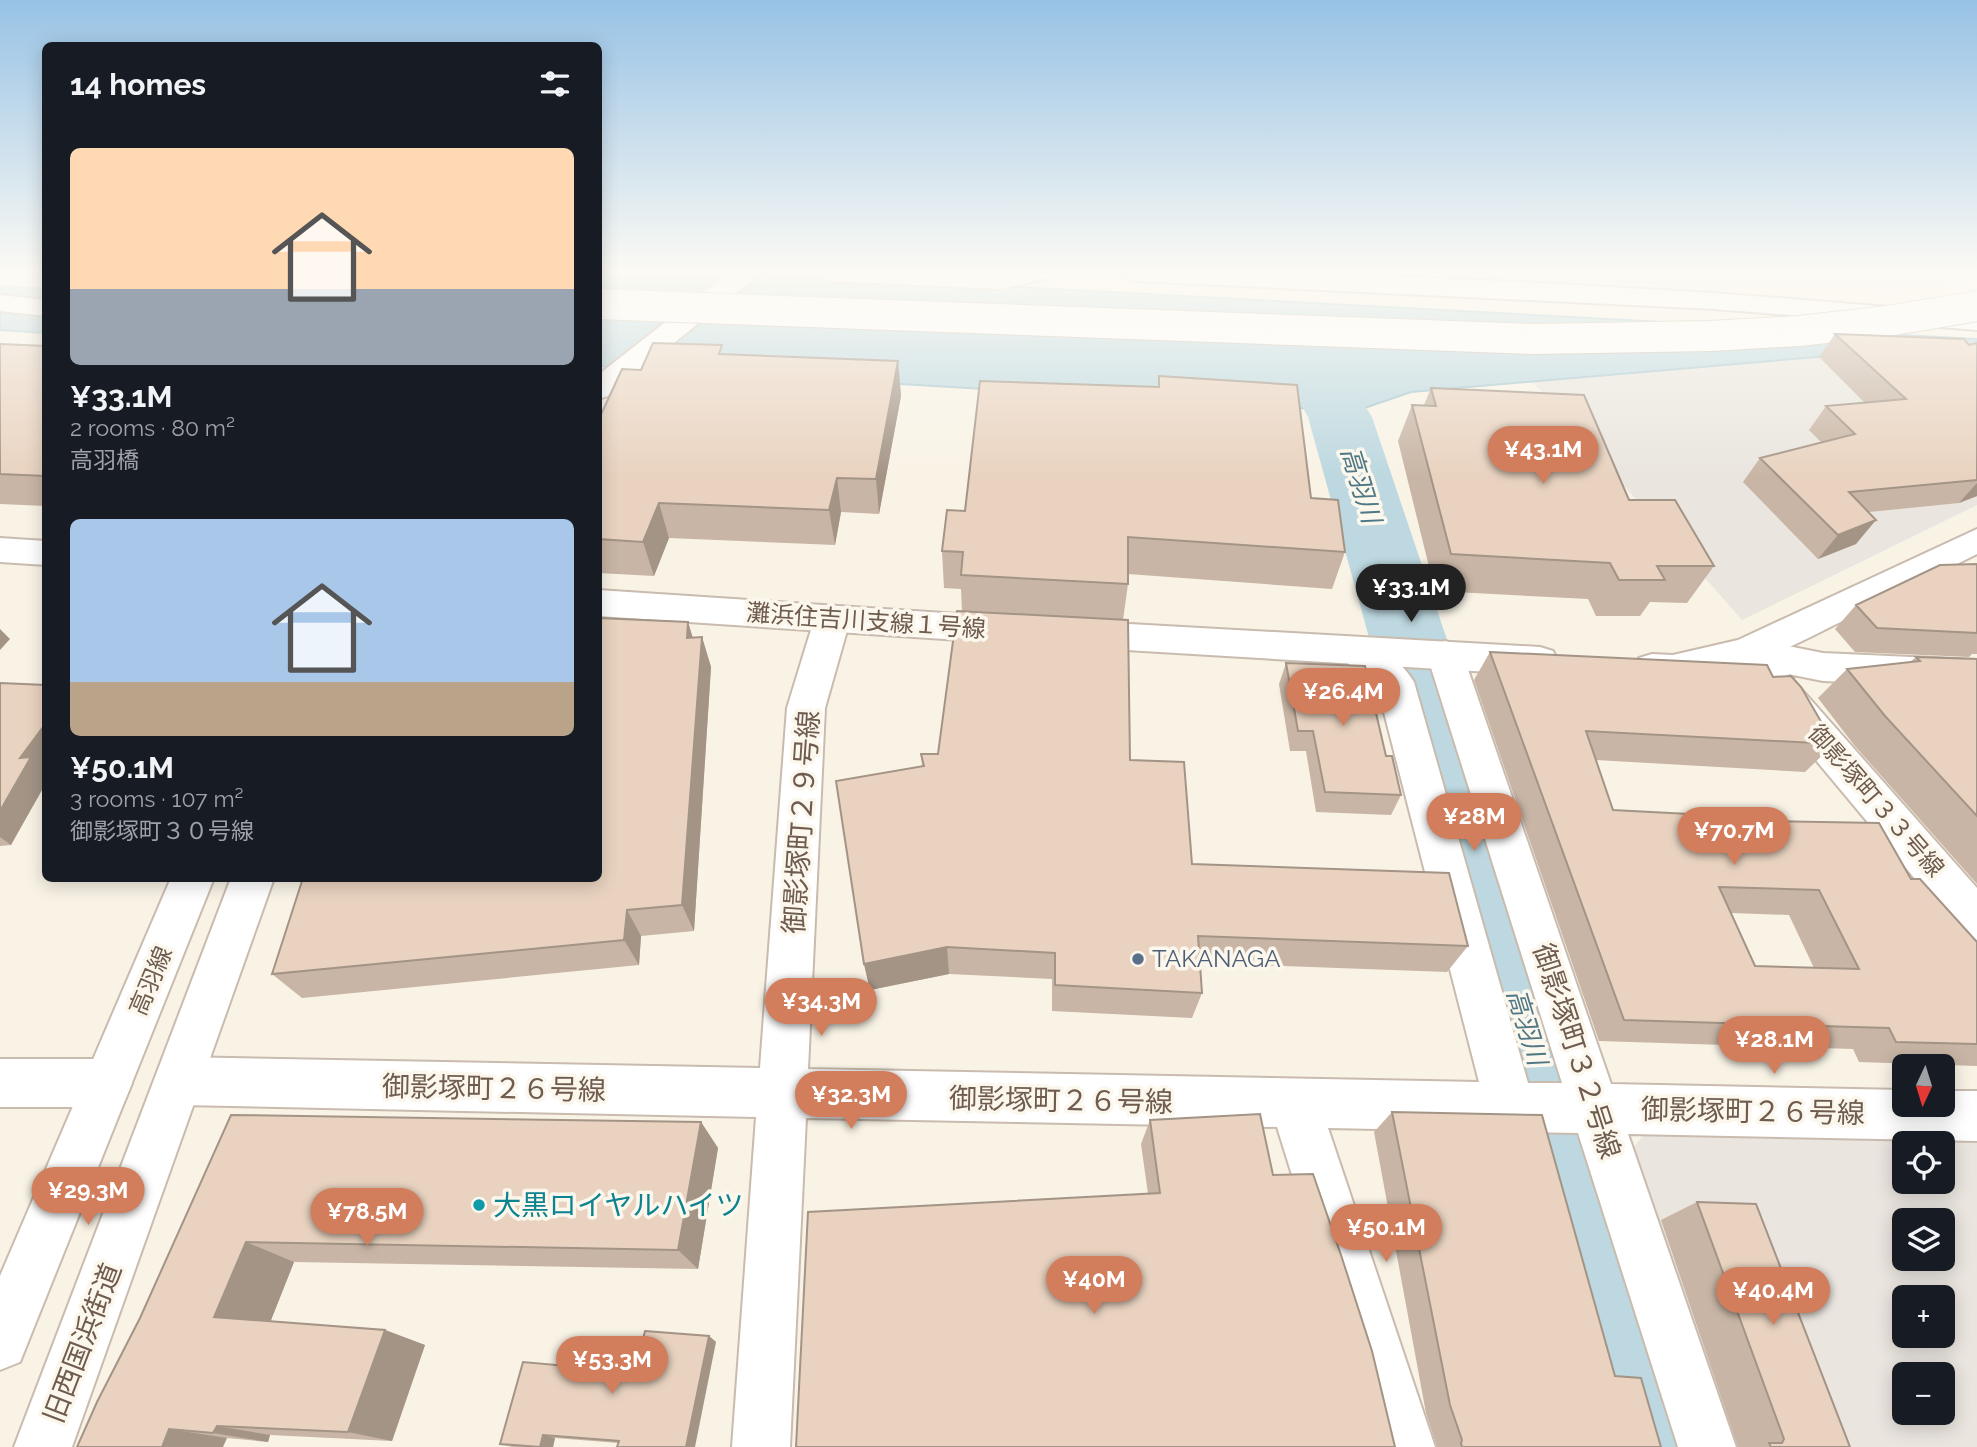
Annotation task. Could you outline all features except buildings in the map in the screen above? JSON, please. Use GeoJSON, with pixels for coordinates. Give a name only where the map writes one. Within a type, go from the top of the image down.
{"type":"FeatureCollection","features":[{"type":"Feature","properties":{"kind":"street"},"geometry":{"type":"LineString","coordinates":[[602,388],[662,341]]}},
{"type":"Feature","properties":{"kind":"street"},"geometry":{"type":"LineString","coordinates":[[1563,341],[1591,341]]}},
{"type":"Feature","properties":{"kind":"street"},"geometry":{"type":"LineString","coordinates":[[1619,666],[1673,669],[1747,652],[1977,540]]}},
{"type":"Feature","properties":{"kind":"street"},"geometry":{"type":"LineString","coordinates":[[0,550],[42,553]]}},
{"type":"Feature","properties":{"kind":"street","name":"灘浜住吉川支線１号線"},"geometry":{"type":"LineString","coordinates":[[602,603],[832,620],[1439,654]]}},
{"type":"Feature","properties":{"kind":"street","name":"御影塚町２９号線"},"geometry":{"type":"LineString","coordinates":[[761,1447],[806,708],[832,620]]}},
{"type":"Feature","properties":{"kind":"street"},"geometry":{"type":"LineString","coordinates":[[1371,651],[1395,682],[1517,1107]]}},
{"type":"Feature","properties":{"kind":"street"},"geometry":{"type":"LineString","coordinates":[[1747,652],[1823,667],[1977,674]]}},
{"type":"Feature","properties":{"kind":"street","name":"御影塚町３３号線"},"geometry":{"type":"LineString","coordinates":[[1747,652],[1977,920]]}},
{"type":"Feature","properties":{"kind":"street"},"geometry":{"type":"LineString","coordinates":[[1439,654],[1579,663]]}},
{"type":"Feature","properties":{"kind":"street","name":"御影塚町３２号線"},"geometry":{"type":"LineString","coordinates":[[1439,654],[1584,1108],[1707,1447]]}},
{"type":"Feature","properties":{"kind":"street","name":"高羽線"},"geometry":{"type":"LineString","coordinates":[[108,1083],[191,882]]}},
{"type":"Feature","properties":{"kind":"street"},"geometry":{"type":"LineString","coordinates":[[180,1081],[252,882]]}},
{"type":"Feature","properties":{"kind":"street","name":"御影塚町２６号線"},"geometry":{"type":"LineString","coordinates":[[180,1081],[783,1095],[1977,1116]]}},
{"type":"Feature","properties":{"kind":"street","name":"旧西国浜街道"},"geometry":{"type":"LineString","coordinates":[[43,1447],[180,1081]]}},
{"type":"Feature","properties":{"kind":"street"},"geometry":{"type":"LineString","coordinates":[[0,1083],[108,1083],[0,1342]]}},
{"type":"Feature","properties":{"kind":"street"},"geometry":{"type":"LineString","coordinates":[[1295,1104],[1406,1447]]}},
{"type":"Feature","properties":{"kind":"shaded area"},"geometry":{"type":"Polygon","coordinates":[[[1828,356],[1977,368],[1977,505],[1742,620],[1533,382],[1828,356]]]}},
{"type":"Feature","properties":{"kind":"shaded area"},"geometry":{"type":"Polygon","coordinates":[[[1643,1136],[1892,1137],[1892,1194],[1955,1194],[1955,1138],[1977,1138],[1977,1447],[1723,1447],[1625,1158],[1643,1136]]]}},
{"type":"Feature","properties":{"kind":"water"},"geometry":{"type":"Polygon","coordinates":[[[602,341],[1977,341],[1977,364],[1828,356],[1411,392],[1350,413],[602,366],[602,341]]]}},
{"type":"Feature","properties":{"kind":"waterway","name":"高羽川"},"geometry":{"type":"LineString","coordinates":[[1315,374],[1340,417],[1656,1447]]}},
{"type":"Feature","properties":{"kind":"place","name":"TAKANAGA"},"geometry":{"type":"Point","coordinates":[1138,959]}},
{"type":"Feature","properties":{"kind":"place","name":"大黒ロイヤルハイツ"},"geometry":{"type":"Point","coordinates":[479,1205]}}]}
